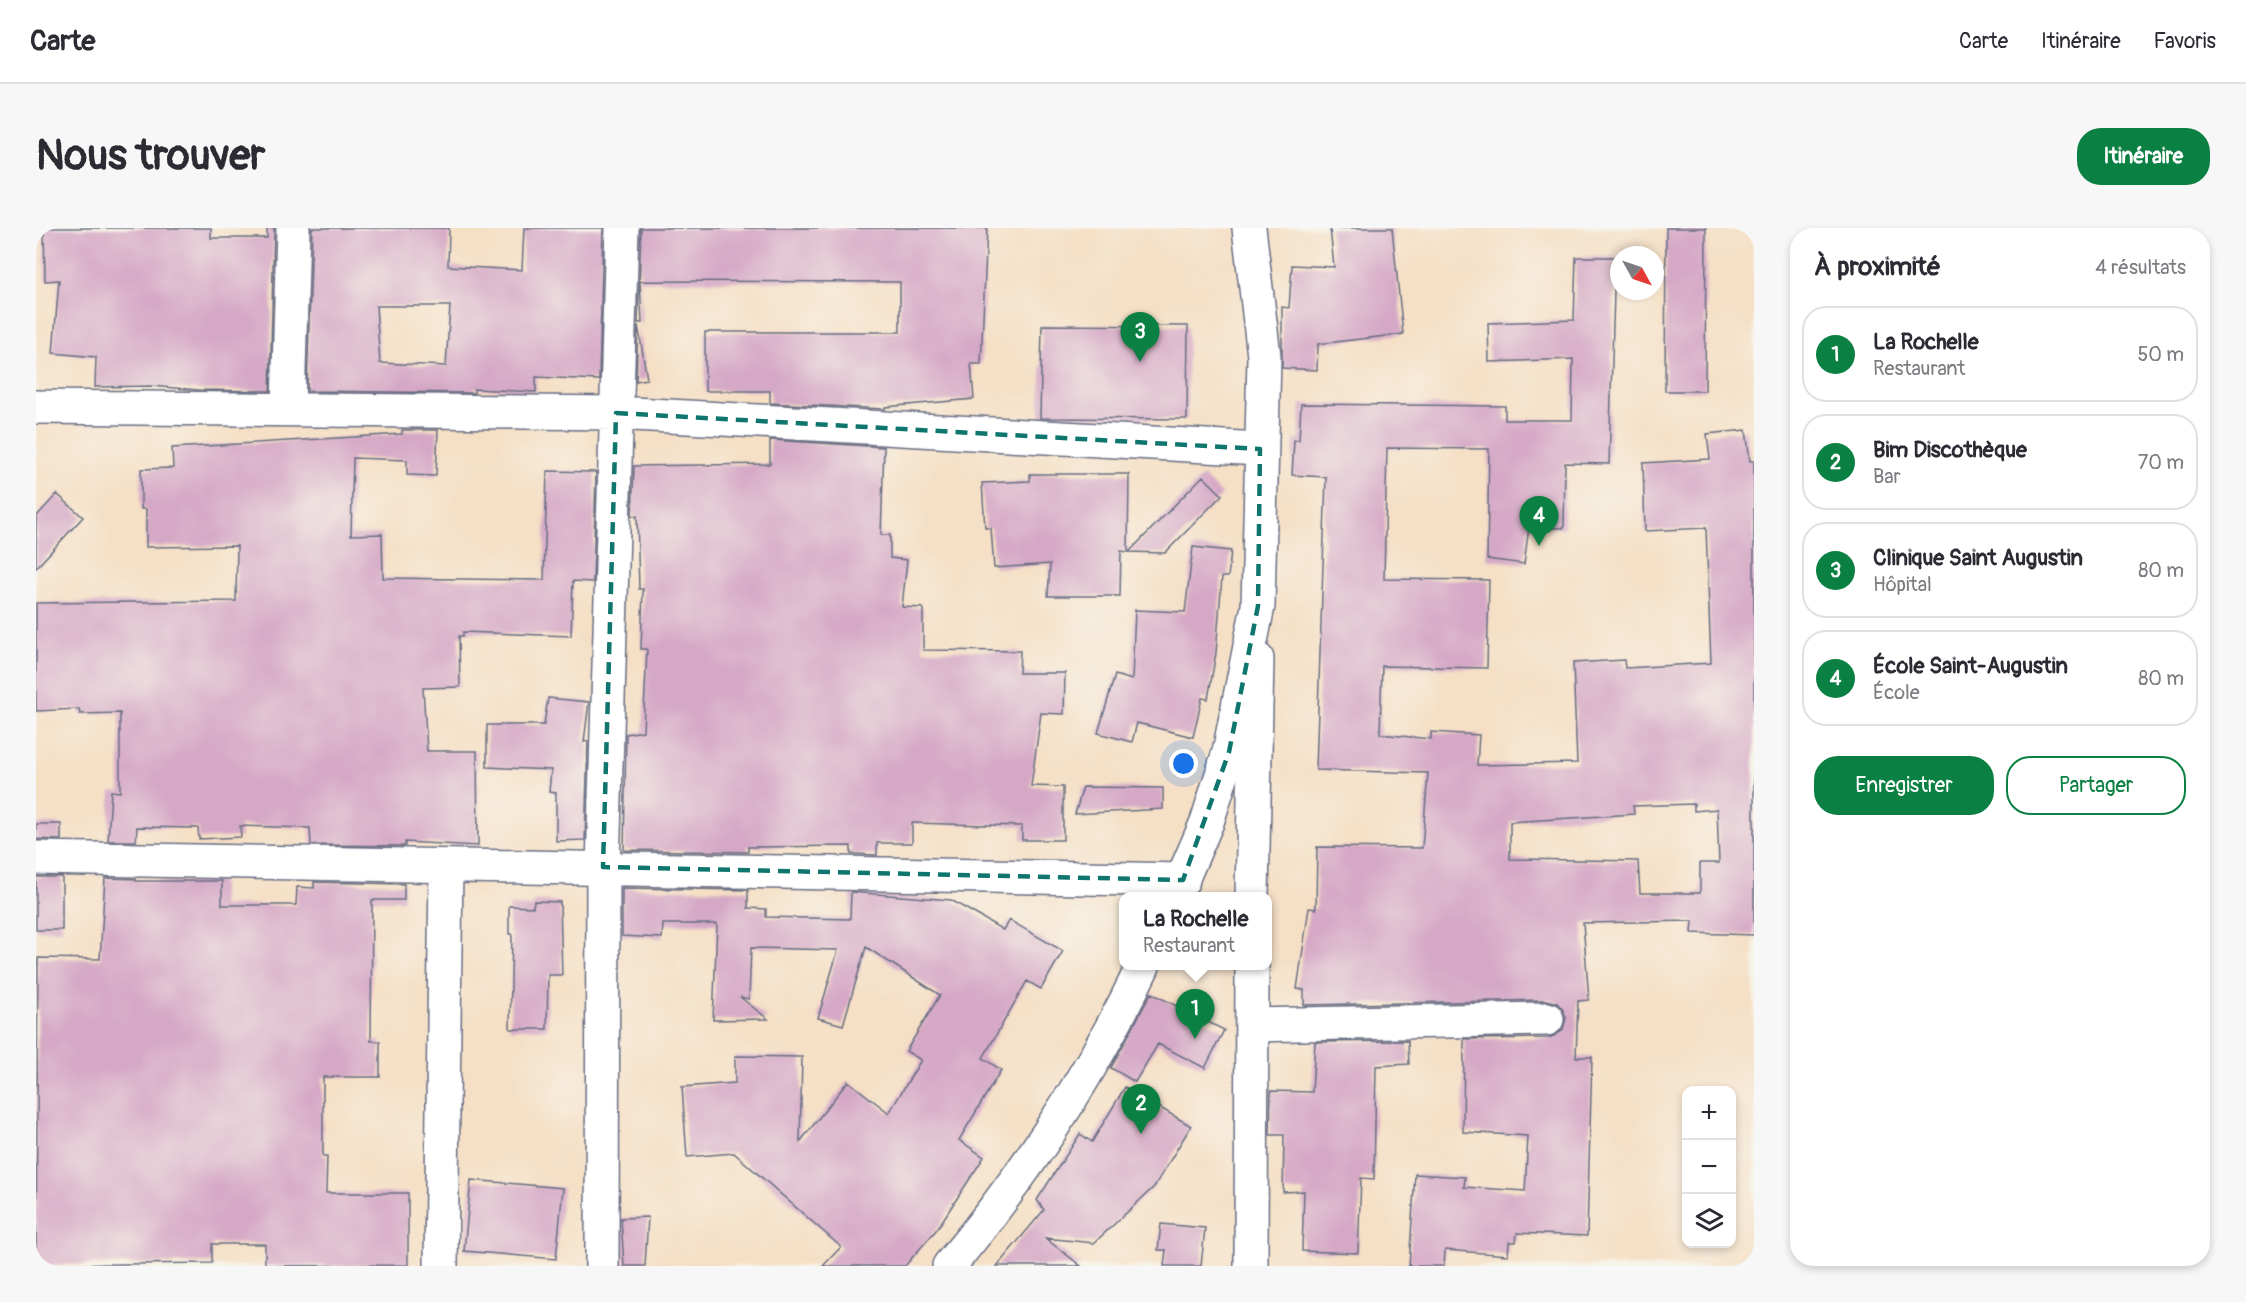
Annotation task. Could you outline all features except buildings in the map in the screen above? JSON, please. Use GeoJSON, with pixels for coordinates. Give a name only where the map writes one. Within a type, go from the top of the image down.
{"type":"FeatureCollection","features":[{"type":"Feature","properties":{"kind":"street"},"geometry":{"type":"LineString","coordinates":[[288,408],[293,228]]}},
{"type":"Feature","properties":{"kind":"street"},"geometry":{"type":"LineString","coordinates":[[602,1266],[603,867],[622,228]]}},
{"type":"Feature","properties":{"kind":"street"},"geometry":{"type":"LineString","coordinates":[[1249,228],[1264,356],[1260,449],[1252,892]]}},
{"type":"Feature","properties":{"kind":"street"},"geometry":{"type":"LineString","coordinates":[[36,407],[616,413],[1260,449]]}},
{"type":"Feature","properties":{"kind":"street"},"geometry":{"type":"LineString","coordinates":[[36,858],[446,867],[603,867],[1179,888],[1207,822],[1229,752],[1258,606]]}},
{"type":"Feature","properties":{"kind":"street"},"geometry":{"type":"LineString","coordinates":[[441,1266],[446,867]]}},
{"type":"Feature","properties":{"kind":"street"},"geometry":{"type":"LineString","coordinates":[[949,1266],[998,1208],[1071,1101],[1141,970]]}},
{"type":"Feature","properties":{"kind":"street"},"geometry":{"type":"LineString","coordinates":[[1251,1266],[1252,970]]}},
{"type":"Feature","properties":{"kind":"street"},"geometry":{"type":"LineString","coordinates":[[1252,1025],[1547,1019]]}},
{"type":"Feature","properties":{"kind":"highlighted area"},"geometry":{"type":"Polygon","coordinates":[[[616,413],[1260,449],[1258,606],[1229,752],[1183,880],[603,867],[616,413]]]}},
{"type":"Feature","properties":{"kind":"place","name":"Clinique Saint Augustin"},"geometry":{"type":"Point","coordinates":[1140,362]}},
{"type":"Feature","properties":{"kind":"place","name":"École Saint-Augustin"},"geometry":{"type":"Point","coordinates":[1539,546]}},
{"type":"Feature","properties":{"kind":"place","name":"La Rochelle"},"geometry":{"type":"Point","coordinates":[1195,1039]}},
{"type":"Feature","properties":{"kind":"place","name":"Bim Discothèque"},"geometry":{"type":"Point","coordinates":[1141,1134]}}]}
